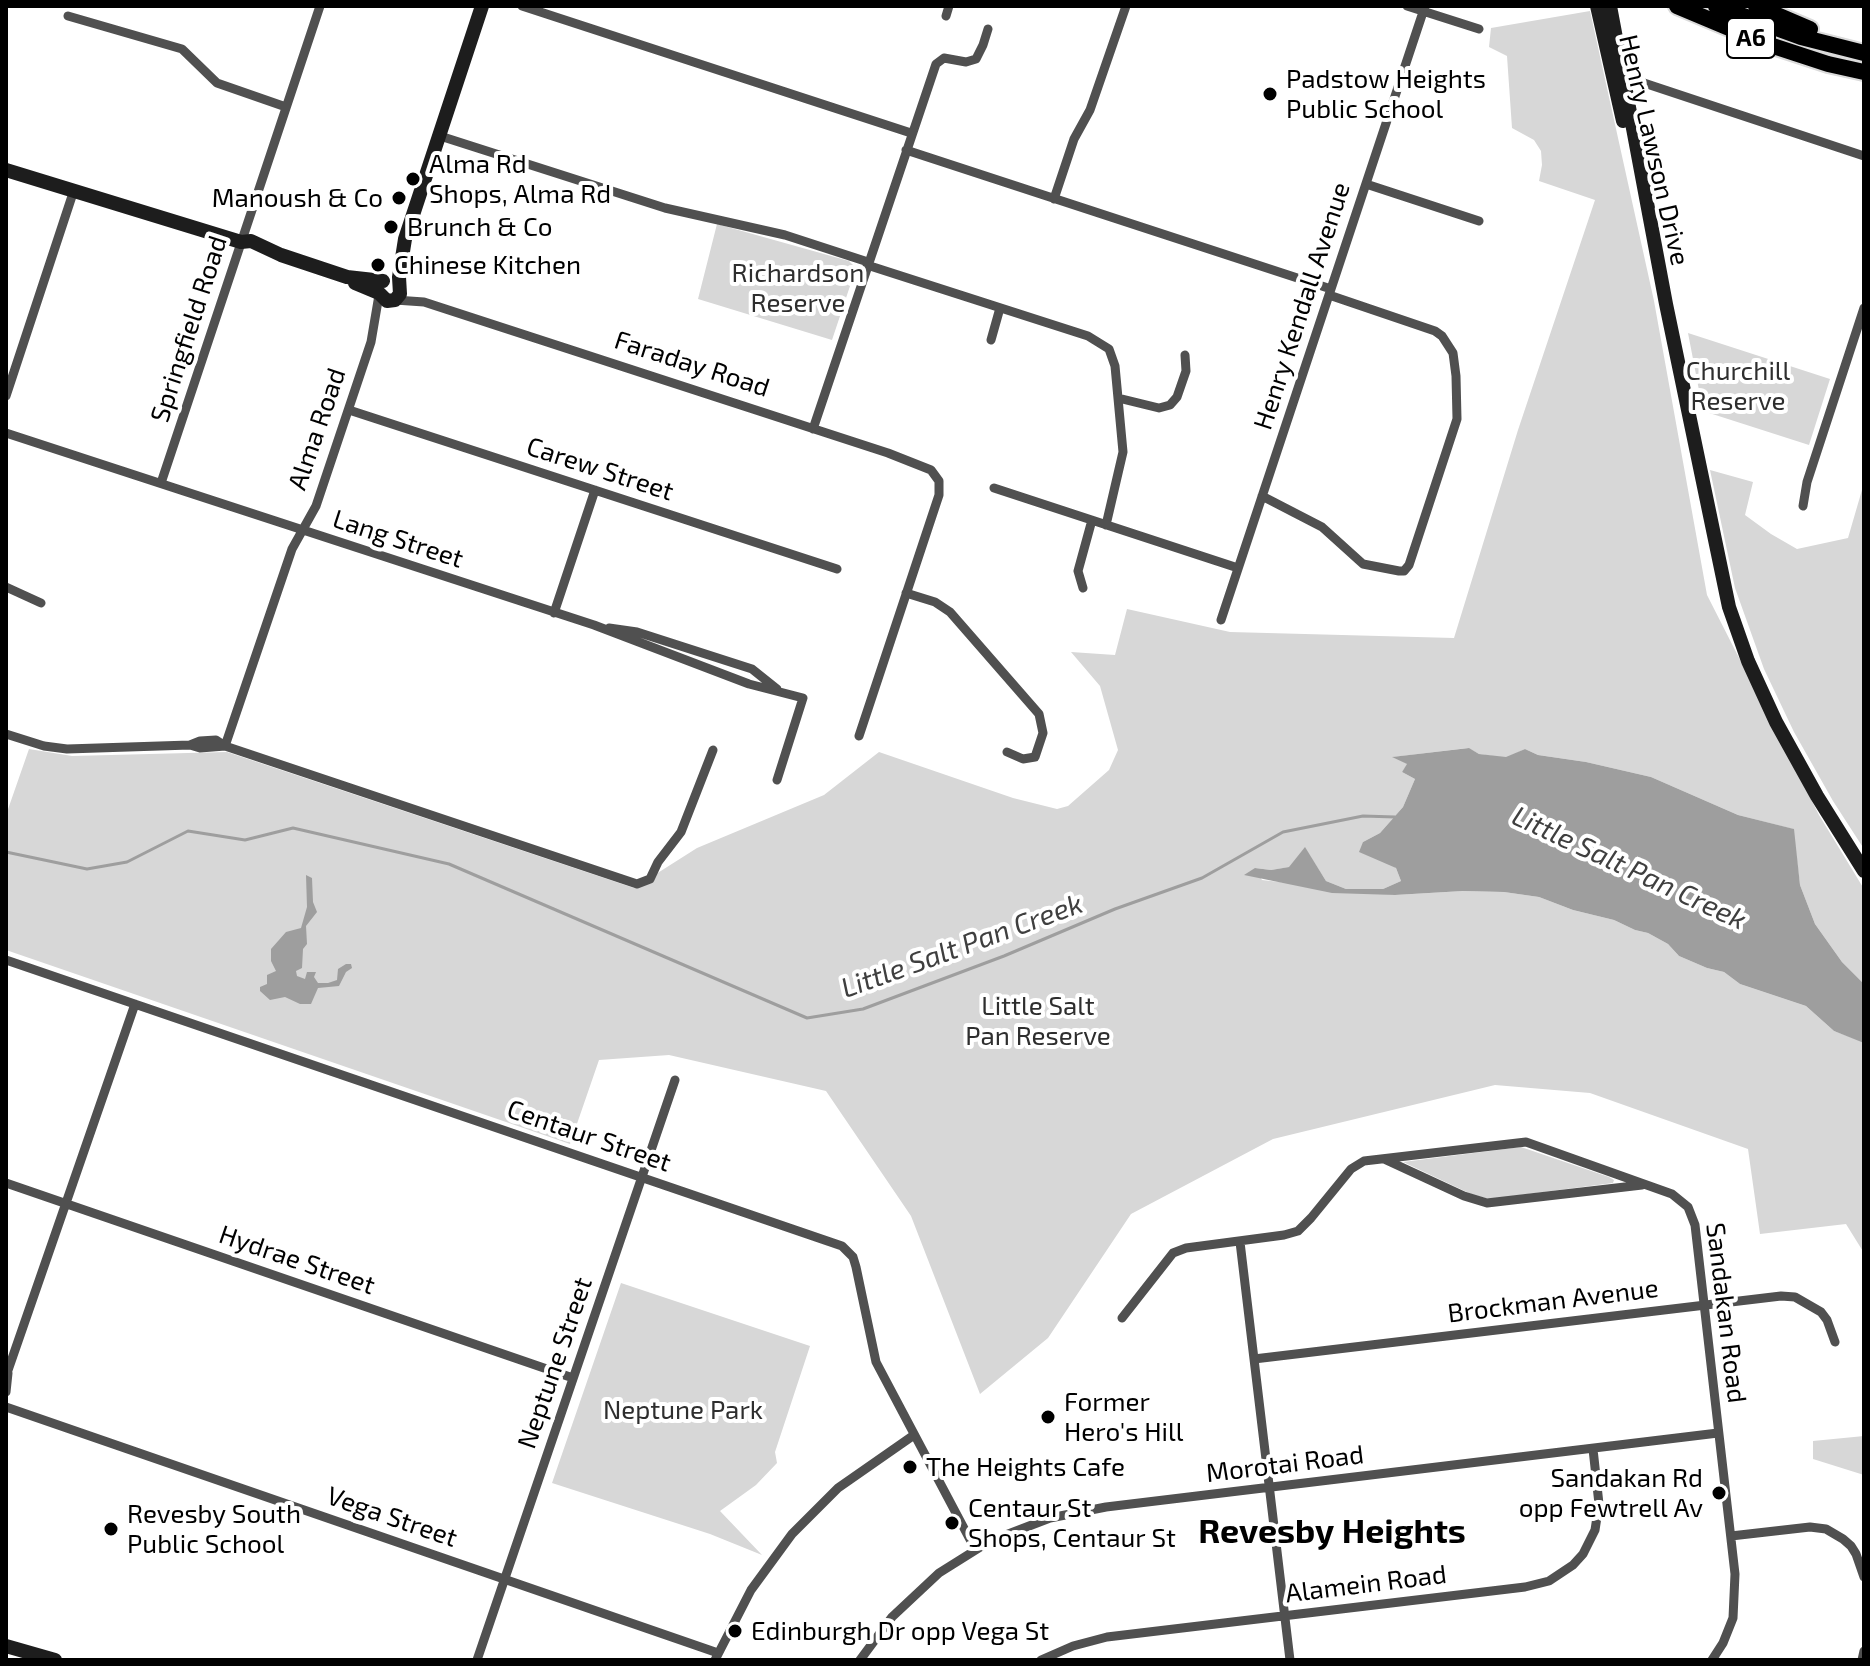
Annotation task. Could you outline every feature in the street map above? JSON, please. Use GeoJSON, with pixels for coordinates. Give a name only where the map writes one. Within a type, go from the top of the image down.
{"type":"FeatureCollection","features":[{"type":"Feature","properties":{"kind":"highway"},"geometry":{"type":"LineString","coordinates":[[1660,6],[1757,48],[1828,64]]}},
{"type":"Feature","properties":{"kind":"highway","name":"A6"},"geometry":{"type":"LineString","coordinates":[[1677,6],[1746,37],[1828,64],[1864,72]]}},
{"type":"Feature","properties":{"kind":"highway","name":"A6"},"geometry":{"type":"LineString","coordinates":[[1716,6],[1790,34],[1864,53]]}},
{"type":"Feature","properties":{"kind":"highway","name":"A6"},"geometry":{"type":"LineString","coordinates":[[1756,6],[1805,28],[1864,43]]}},
{"type":"Feature","properties":{"kind":"main road","name":"Alma Road"},"geometry":{"type":"LineString","coordinates":[[389,290],[482,6]]}},
{"type":"Feature","properties":{"kind":"main road","name":"Henry Lawson Drive"},"geometry":{"type":"LineString","coordinates":[[1597,6],[1619,79]]}},
{"type":"Feature","properties":{"kind":"main road","name":"Henry Lawson Drive"},"geometry":{"type":"LineString","coordinates":[[1610,6],[1619,79],[1721,578],[1738,634],[1760,689],[1792,753],[1864,871]]}},
{"type":"Feature","properties":{"kind":"main road","name":"Faraday Road"},"geometry":{"type":"LineString","coordinates":[[6,170],[241,242],[249,250],[281,255],[347,277],[355,283],[389,290]]}},
{"type":"Feature","properties":{"kind":"main road"},"geometry":{"type":"LineString","coordinates":[[6,1646],[55,1660]]}},
{"type":"Feature","properties":{"kind":"street","name":"Springfield Road"},"geometry":{"type":"LineString","coordinates":[[161,483],[320,6]]}},
{"type":"Feature","properties":{"kind":"street"},"geometry":{"type":"LineString","coordinates":[[522,6],[911,133]]}},
{"type":"Feature","properties":{"kind":"street"},"geometry":{"type":"LineString","coordinates":[[1054,199],[1076,133],[1090,110],[1126,6]]}},
{"type":"Feature","properties":{"kind":"street"},"geometry":{"type":"LineString","coordinates":[[1407,6],[1479,29]]}},
{"type":"Feature","properties":{"kind":"street","name":"Henry Kendall Avenue"},"geometry":{"type":"LineString","coordinates":[[1221,620],[1424,9]]}},
{"type":"Feature","properties":{"kind":"street"},"geometry":{"type":"LineString","coordinates":[[68,16],[182,49],[222,86],[286,107]]}},
{"type":"Feature","properties":{"kind":"street"},"geometry":{"type":"LineString","coordinates":[[813,429],[936,64],[944,58],[966,62],[976,59],[988,29]]}},
{"type":"Feature","properties":{"kind":"street"},"geometry":{"type":"LineString","coordinates":[[1619,79],[1864,156]]}},
{"type":"Feature","properties":{"kind":"street"},"geometry":{"type":"LineString","coordinates":[[440,136],[647,202],[785,235],[1088,336],[1103,344],[1112,357],[1123,452],[1106,525]]}},
{"type":"Feature","properties":{"kind":"street"},"geometry":{"type":"LineString","coordinates":[[906,150],[1330,292],[1435,331],[1453,353],[1458,401],[1455,427],[1409,565],[1399,571],[1363,564],[1322,527],[1262,496]]}},
{"type":"Feature","properties":{"kind":"street"},"geometry":{"type":"LineString","coordinates":[[1366,184],[1479,221]]}},
{"type":"Feature","properties":{"kind":"street"},"geometry":{"type":"LineString","coordinates":[[6,396],[74,190]]}},
{"type":"Feature","properties":{"kind":"street","name":"Faraday Road"},"geometry":{"type":"LineString","coordinates":[[389,290],[931,470],[939,481],[939,495],[906,593]]}},
{"type":"Feature","properties":{"kind":"street","name":"Alma Road"},"geometry":{"type":"LineString","coordinates":[[225,746],[292,549],[314,512],[389,290]]}},
{"type":"Feature","properties":{"kind":"street"},"geometry":{"type":"LineString","coordinates":[[991,340],[1000,308]]}},
{"type":"Feature","properties":{"kind":"street"},"geometry":{"type":"LineString","coordinates":[[1803,506],[1811,471],[1864,308]]}},
{"type":"Feature","properties":{"kind":"street"},"geometry":{"type":"LineString","coordinates":[[1118,398],[1159,408],[1170,405],[1183,381],[1187,366],[1185,355]]}},
{"type":"Feature","properties":{"kind":"street","name":"Carew Street"},"geometry":{"type":"LineString","coordinates":[[349,410],[837,569]]}},
{"type":"Feature","properties":{"kind":"street","name":"Lang Street"},"geometry":{"type":"LineString","coordinates":[[6,433],[594,625],[711,670],[803,698],[777,780]]}},
{"type":"Feature","properties":{"kind":"street"},"geometry":{"type":"LineString","coordinates":[[994,488],[1238,568]]}},
{"type":"Feature","properties":{"kind":"street"},"geometry":{"type":"LineString","coordinates":[[554,613],[595,490]]}},
{"type":"Feature","properties":{"kind":"street"},"geometry":{"type":"LineString","coordinates":[[1083,588],[1078,571],[1092,520]]}},
{"type":"Feature","properties":{"kind":"street"},"geometry":{"type":"LineString","coordinates":[[6,587],[41,603]]}},
{"type":"Feature","properties":{"kind":"street"},"geometry":{"type":"LineString","coordinates":[[859,736],[906,593],[935,602],[958,619],[1039,714],[1043,733],[1035,757],[1023,759],[1007,752]]}},
{"type":"Feature","properties":{"kind":"street","name":"Lang Street"},"geometry":{"type":"LineString","coordinates":[[594,625],[637,632],[752,669],[778,690]]}},
{"type":"Feature","properties":{"kind":"street"},"geometry":{"type":"LineString","coordinates":[[6,734],[44,746],[67,749],[225,746],[637,884],[650,879],[683,827],[713,750]]}},
{"type":"Feature","properties":{"kind":"street","name":"Centaur Street"},"geometry":{"type":"LineString","coordinates":[[6,960],[834,1243],[848,1251],[859,1278],[873,1353],[975,1549]]}},
{"type":"Feature","properties":{"kind":"street"},"geometry":{"type":"LineString","coordinates":[[6,1392],[7,1374],[135,1004]]}},
{"type":"Feature","properties":{"kind":"street","name":"Neptune Street"},"geometry":{"type":"LineString","coordinates":[[477,1660],[675,1080]]}},
{"type":"Feature","properties":{"kind":"street","name":"Sandakan Road"},"geometry":{"type":"LineString","coordinates":[[1122,1318],[1173,1253],[1186,1248],[1298,1231],[1351,1169],[1364,1161],[1526,1142],[1682,1200],[1692,1215],[1731,1536],[1736,1605],[1729,1630],[1712,1660]]}},
{"type":"Feature","properties":{"kind":"street"},"geometry":{"type":"LineString","coordinates":[[1383,1158],[1464,1196],[1487,1203],[1645,1184]]}},
{"type":"Feature","properties":{"kind":"street","name":"Hydrae Street"},"geometry":{"type":"LineString","coordinates":[[6,1183],[573,1378]]}},
{"type":"Feature","properties":{"kind":"street"},"geometry":{"type":"LineString","coordinates":[[1240,1242],[1290,1660]]}},
{"type":"Feature","properties":{"kind":"street","name":"Brockman Avenue"},"geometry":{"type":"LineString","coordinates":[[1254,1359],[1781,1296],[1795,1297],[1821,1312],[1835,1342]]}},
{"type":"Feature","properties":{"kind":"street","name":"Vega Street"},"geometry":{"type":"LineString","coordinates":[[6,1407],[505,1579],[717,1656]]}},
{"type":"Feature","properties":{"kind":"street","name":"Morotai Road"},"geometry":{"type":"LineString","coordinates":[[860,1660],[909,1599],[939,1573],[975,1549],[1017,1529],[1070,1513],[1718,1433]]}},
{"type":"Feature","properties":{"kind":"street"},"geometry":{"type":"LineString","coordinates":[[717,1656],[751,1590],[806,1519],[860,1471],[914,1435]]}},
{"type":"Feature","properties":{"kind":"street","name":"Alamein Road"},"geometry":{"type":"LineString","coordinates":[[1041,1660],[1073,1646],[1107,1637],[1537,1585],[1561,1574],[1583,1554],[1595,1530],[1599,1504],[1593,1449]]}},
{"type":"Feature","properties":{"kind":"street"},"geometry":{"type":"LineString","coordinates":[[1731,1536],[1810,1527],[1826,1529],[1851,1546],[1864,1577]]}},
{"type":"Feature","properties":{"kind":"street"},"geometry":{"type":"LineString","coordinates":[[1862,1660],[1864,1651]]}},
{"type":"Feature","properties":{"kind":"green space","name":"Little Salt Pan Reserve"},"geometry":{"type":"Polygon","coordinates":[[[1590,11],[1654,301],[1707,595],[1819,815],[1864,889],[1864,984],[1842,962],[1815,924],[1800,885],[1793,829],[1738,815],[1651,777],[1538,755],[1525,749],[1506,758],[1479,754],[1468,748],[1393,757],[1408,764],[1402,772],[1415,779],[1403,807],[1380,833],[1363,842],[1396,868],[1401,881],[1383,889],[1346,889],[1326,881],[1305,848],[1290,867],[1271,870],[1255,868],[1262,880],[1395,895],[1463,891],[1539,897],[1648,933],[1668,944],[1679,956],[1724,972],[1740,984],[1806,1006],[1834,1031],[1864,1042],[1864,1253],[1846,1224],[1760,1234],[1748,1149],[1590,1093],[1495,1085],[1273,1139],[1131,1214],[1048,1338],[980,1394],[911,1216],[826,1091],[669,1055],[599,1060],[570,1144],[6,950],[6,815],[29,749],[72,756],[227,752],[634,888],[697,848],[824,795],[879,752],[1013,798],[1057,809],[1068,806],[1109,770],[1118,750],[1100,686],[1071,652],[1115,655],[1127,609],[1230,632],[1454,638],[1518,430],[1595,200],[1539,181],[1541,151],[1534,140],[1512,128],[1507,56],[1489,47],[1491,28],[1590,11]]]}},
{"type":"Feature","properties":{"kind":"green space","name":"Richardson Reserve"},"geometry":{"type":"Polygon","coordinates":[[[717,224],[849,261],[856,268],[832,340],[698,299],[717,224]]]}},
{"type":"Feature","properties":{"kind":"green space","name":"Churchill Reserve"},"geometry":{"type":"Polygon","coordinates":[[[1688,333],[1830,379],[1809,445],[1703,411],[1688,333]]]}},
{"type":"Feature","properties":{"kind":"green space"},"geometry":{"type":"Polygon","coordinates":[[[1710,470],[1753,482],[1745,515],[1797,549],[1848,538],[1864,483],[1864,849],[1794,732],[1764,669],[1735,588],[1710,470]]]}},
{"type":"Feature","properties":{"kind":"green space"},"geometry":{"type":"Polygon","coordinates":[[[1521,1147],[1609,1177],[1614,1180],[1613,1183],[1489,1199],[1471,1194],[1403,1162],[1521,1147]]]}},
{"type":"Feature","properties":{"kind":"green space","name":"Neptune Park"},"geometry":{"type":"Polygon","coordinates":[[[621,1283],[810,1346],[775,1452],[777,1463],[756,1485],[720,1511],[762,1555],[710,1534],[552,1483],[621,1283]]]}},
{"type":"Feature","properties":{"kind":"green space"},"geometry":{"type":"Polygon","coordinates":[[[1864,1436],[1864,1475],[1813,1459],[1813,1441],[1864,1436]]]}},
{"type":"Feature","properties":{"kind":"water"},"geometry":{"type":"Polygon","coordinates":[[[1469,748],[1479,754],[1506,757],[1525,749],[1538,755],[1651,777],[1738,815],[1794,829],[1800,885],[1815,924],[1842,962],[1864,984],[1864,1043],[1834,1031],[1806,1006],[1740,984],[1724,972],[1679,956],[1668,944],[1648,933],[1539,897],[1463,891],[1395,895],[1332,893],[1244,875],[1255,868],[1271,870],[1289,867],[1305,847],[1326,881],[1346,889],[1383,889],[1401,881],[1396,868],[1359,852],[1363,842],[1380,833],[1403,807],[1415,779],[1402,772],[1407,764],[1392,757],[1469,748]]]}},
{"type":"Feature","properties":{"kind":"water"},"geometry":{"type":"Polygon","coordinates":[[[306,875],[312,878],[313,902],[317,912],[306,926],[307,944],[303,949],[302,968],[296,971],[297,976],[305,979],[307,972],[316,972],[314,977],[318,983],[328,983],[337,980],[338,969],[346,964],[351,964],[352,968],[346,972],[339,986],[318,988],[311,1004],[300,1004],[285,997],[270,1000],[260,991],[260,987],[267,984],[267,975],[276,971],[271,961],[271,949],[286,932],[301,928],[307,907],[306,875]]]}},
{"type":"Feature","properties":{"kind":"waterway","name":"Little Salt Pan Creek"},"geometry":{"type":"LineString","coordinates":[[6,852],[87,869],[127,862],[188,831],[245,840],[293,828],[449,864],[807,1018],[863,1009],[1004,956],[1115,909],[1202,878],[1283,832],[1363,816],[1395,817]]}},
{"type":"Feature","properties":{"kind":"place","name":"Padstow Heights Public School"},"geometry":{"type":"Point","coordinates":[1270,94]}},
{"type":"Feature","properties":{"kind":"place","name":"Alma Rd Shops, Alma Rd"},"geometry":{"type":"Point","coordinates":[413,179]}},
{"type":"Feature","properties":{"kind":"place","name":"Manoush & Co"},"geometry":{"type":"Point","coordinates":[399,198]}},
{"type":"Feature","properties":{"kind":"place","name":"Brunch & Co"},"geometry":{"type":"Point","coordinates":[391,227]}},
{"type":"Feature","properties":{"kind":"place","name":"Chinese Kitchen"},"geometry":{"type":"Point","coordinates":[378,265]}},
{"type":"Feature","properties":{"kind":"place","name":"Former Hero's Hill"},"geometry":{"type":"Point","coordinates":[1048,1417]}},
{"type":"Feature","properties":{"kind":"place","name":"The Heights Cafe"},"geometry":{"type":"Point","coordinates":[910,1467]}},
{"type":"Feature","properties":{"kind":"place","name":"Sandakan Rd opp Fewtrell Av"},"geometry":{"type":"Point","coordinates":[1719,1493]}},
{"type":"Feature","properties":{"kind":"place","name":"Centaur St Shops, Centaur St"},"geometry":{"type":"Point","coordinates":[952,1523]}},
{"type":"Feature","properties":{"kind":"place","name":"Revesby South Public School"},"geometry":{"type":"Point","coordinates":[111,1529]}},
{"type":"Feature","properties":{"kind":"place","name":"Edinburgh Dr opp Vega St"},"geometry":{"type":"Point","coordinates":[735,1631]}},
{"type":"Feature","properties":{"kind":"district","name":"Revesby Heights"},"geometry":{"type":"Point","coordinates":[1332,1532]}}]}
